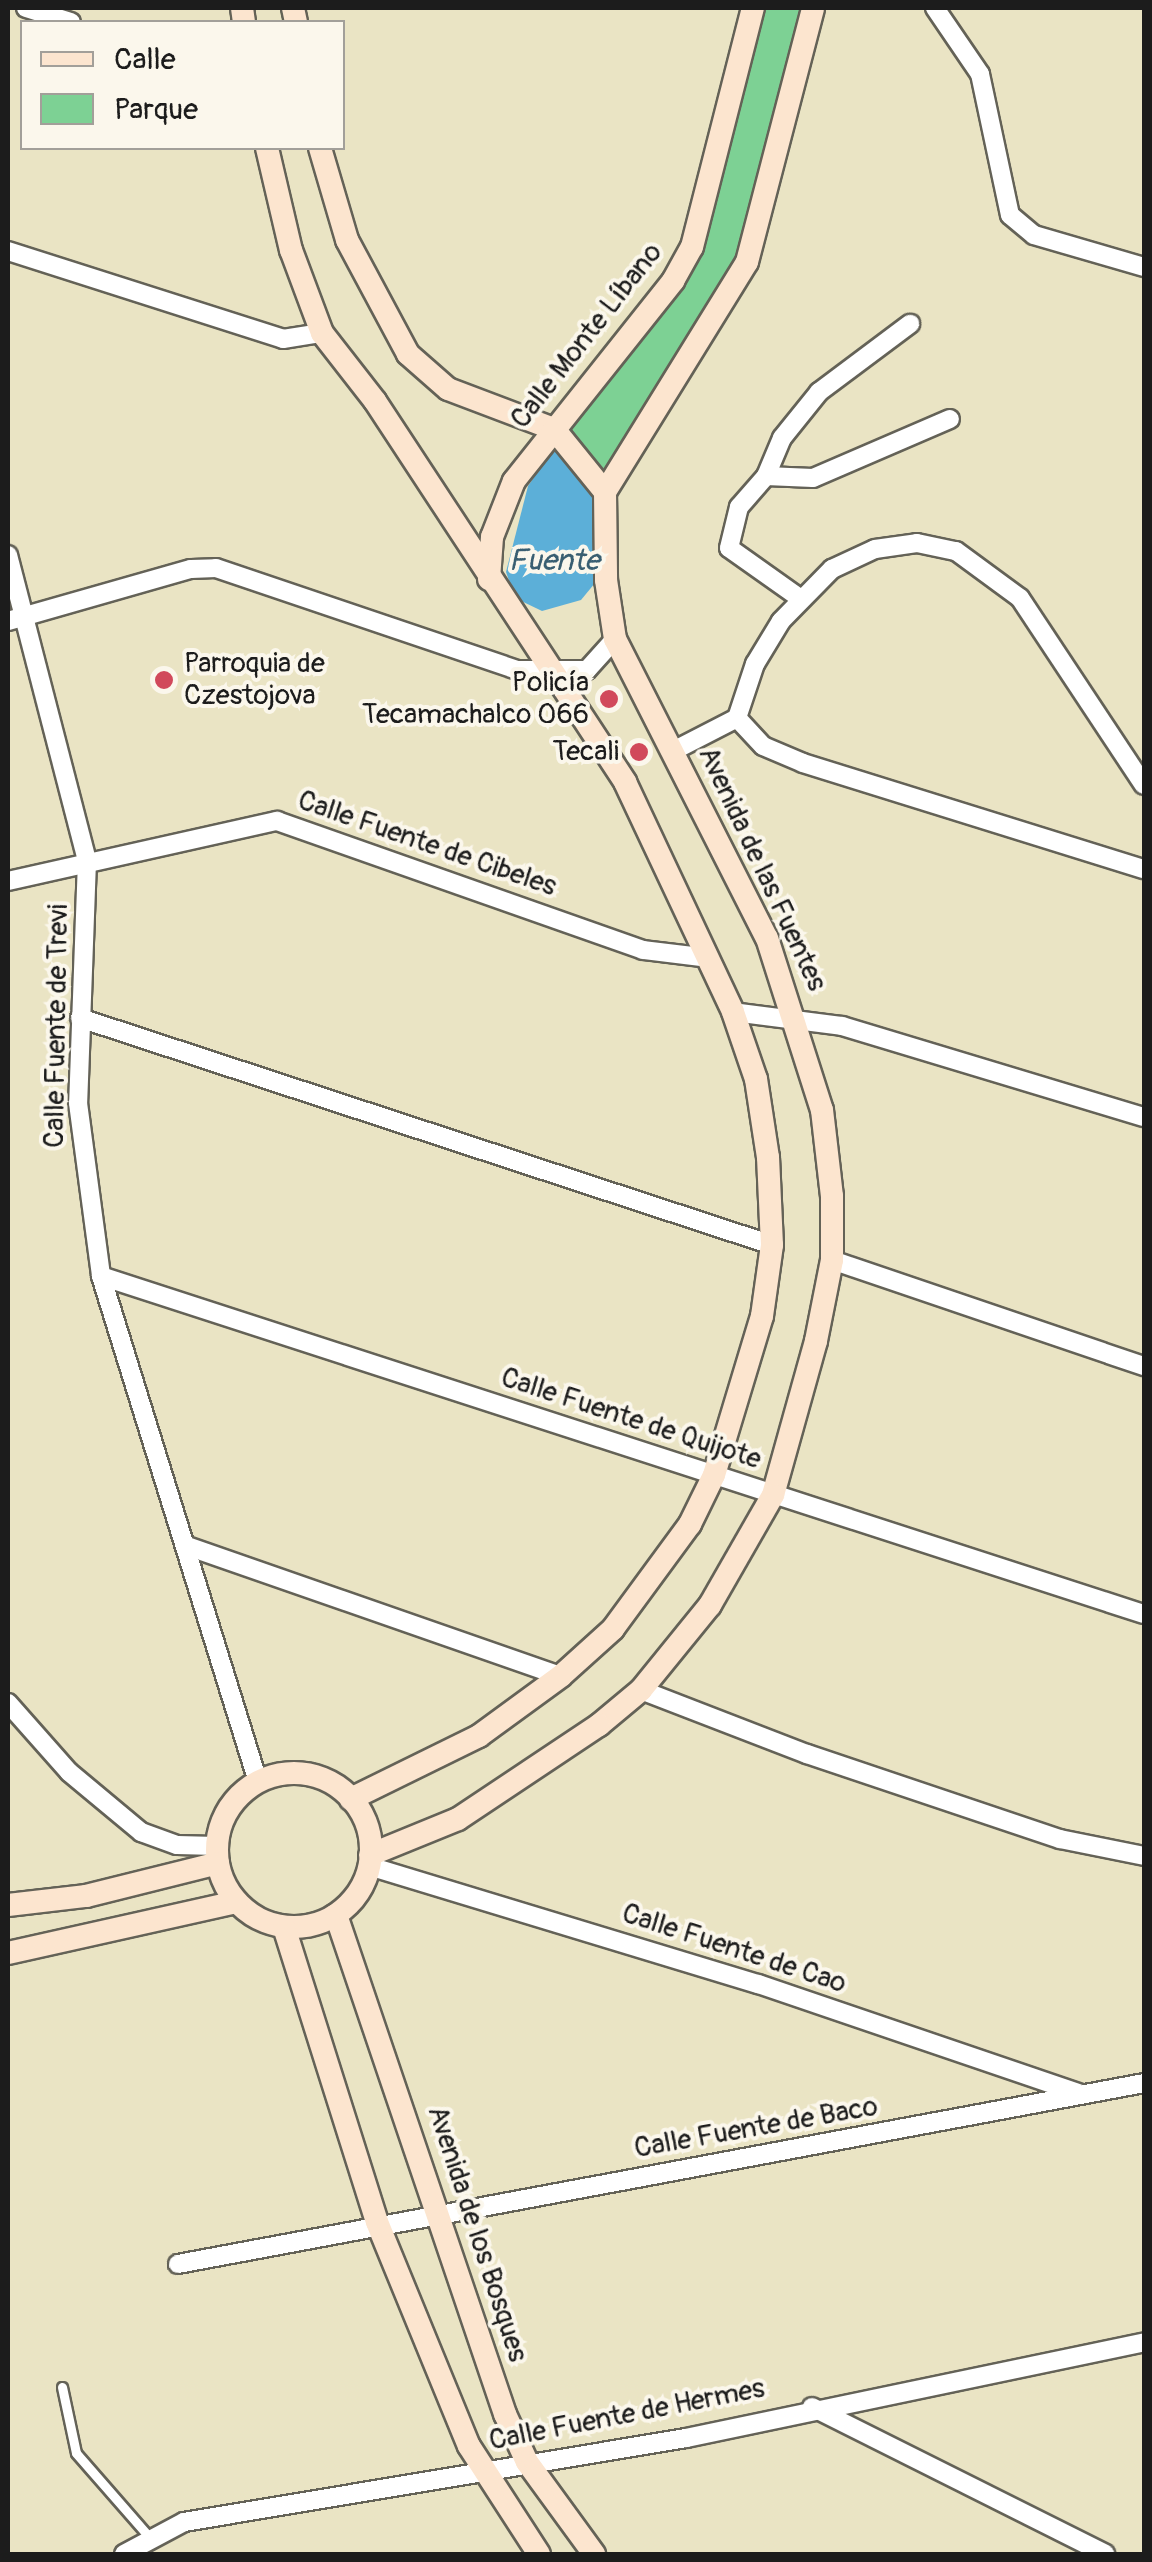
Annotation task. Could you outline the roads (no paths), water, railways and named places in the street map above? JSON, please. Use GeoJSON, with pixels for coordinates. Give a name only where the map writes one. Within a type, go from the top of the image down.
{"type":"FeatureCollection","features":[{"type":"Feature","properties":{"kind":"main road","name":"Calle Monte Líbano"},"geometry":{"type":"LineString","coordinates":[[489,579],[502,504],[554,429],[673,281],[692,247],[753,8]]}},
{"type":"Feature","properties":{"kind":"main road"},"geometry":{"type":"LineString","coordinates":[[321,150],[347,240],[408,354],[448,389],[554,429],[605,492],[747,262],[813,8]]}},
{"type":"Feature","properties":{"kind":"main road"},"geometry":{"type":"LineString","coordinates":[[268,150],[292,250],[322,332],[375,401],[549,674],[625,782],[710,958],[756,1079],[772,1244],[762,1316],[714,1475],[654,1579],[561,1676],[478,1736],[351,1799]]}},
{"type":"Feature","properties":{"kind":"main road","name":"Avenida de las Fuentes"},"geometry":{"type":"LineString","coordinates":[[370,1861],[458,1819],[530,1774],[641,1690],[710,1605],[773,1495],[832,1260],[822,1110],[797,1016],[766,938],[615,639],[606,580],[605,492]]}},
{"type":"Feature","properties":{"kind":"main road"},"geometry":{"type":"LineString","coordinates":[[298,1773],[318,1777],[351,1799],[366,1825],[370,1861],[356,1894],[336,1915],[284,1927],[258,1919],[236,1902],[217,1854],[230,1808],[258,1782],[298,1773]]}},
{"type":"Feature","properties":{"kind":"main road"},"geometry":{"type":"LineString","coordinates":[[8,1906],[86,1896],[217,1854]]}},
{"type":"Feature","properties":{"kind":"main road"},"geometry":{"type":"LineString","coordinates":[[8,1952],[236,1902]]}},
{"type":"Feature","properties":{"kind":"main road","name":"Avenida de los Bosques"},"geometry":{"type":"LineString","coordinates":[[336,1915],[440,2212],[505,2414],[528,2462],[594,2554]]}},
{"type":"Feature","properties":{"kind":"main road"},"geometry":{"type":"LineString","coordinates":[[284,1927],[377,2222],[484,2470],[539,2554]]}},
{"type":"Feature","properties":{"kind":"street"},"geometry":{"type":"LineString","coordinates":[[26,8],[65,20]]}},
{"type":"Feature","properties":{"kind":"street"},"geometry":{"type":"LineString","coordinates":[[935,8],[980,74],[1010,215],[1034,235],[1144,267]]}},
{"type":"Feature","properties":{"kind":"street"},"geometry":{"type":"LineString","coordinates":[[8,251],[282,339],[322,332]]}},
{"type":"Feature","properties":{"kind":"street"},"geometry":{"type":"LineString","coordinates":[[801,599],[730,548],[739,506],[766,476],[782,438],[819,392],[910,324]]}},
{"type":"Feature","properties":{"kind":"street"},"geometry":{"type":"LineString","coordinates":[[766,476],[813,478],[950,418]]}},
{"type":"Feature","properties":{"kind":"street"},"geometry":{"type":"LineString","coordinates":[[674,750],[737,718],[755,664],[801,599],[832,568],[875,548],[917,544],[956,551],[1020,598],[1144,785]]}},
{"type":"Feature","properties":{"kind":"street","name":"Calle Fuente de Trevi"},"geometry":{"type":"LineString","coordinates":[[8,555],[27,616],[87,861],[78,1102],[101,1276],[258,1782]]}},
{"type":"Feature","properties":{"kind":"street"},"geometry":{"type":"LineString","coordinates":[[8,621],[190,569],[216,568],[497,664],[549,674],[587,670],[615,639]]}},
{"type":"Feature","properties":{"kind":"street"},"geometry":{"type":"LineString","coordinates":[[737,718],[763,746],[803,763],[1144,869]]}},
{"type":"Feature","properties":{"kind":"street","name":"Calle Fuente de Cibeles"},"geometry":{"type":"LineString","coordinates":[[8,882],[276,821],[643,950],[710,958]]}},
{"type":"Feature","properties":{"kind":"street"},"geometry":{"type":"LineString","coordinates":[[732,1012],[797,1016],[1144,1117]]}},
{"type":"Feature","properties":{"kind":"street"},"geometry":{"type":"LineString","coordinates":[[80,1018],[772,1244]]}},
{"type":"Feature","properties":{"kind":"street"},"geometry":{"type":"LineString","coordinates":[[832,1260],[1144,1366]]}},
{"type":"Feature","properties":{"kind":"street","name":"Calle Fuente de Quijote"},"geometry":{"type":"LineString","coordinates":[[101,1276],[1144,1614]]}},
{"type":"Feature","properties":{"kind":"street"},"geometry":{"type":"LineString","coordinates":[[187,1546],[561,1676]]}},
{"type":"Feature","properties":{"kind":"street"},"geometry":{"type":"LineString","coordinates":[[641,1690],[1042,1832],[1144,1856]]}},
{"type":"Feature","properties":{"kind":"street"},"geometry":{"type":"LineString","coordinates":[[8,1702],[68,1772],[142,1832],[217,1854]]}},
{"type":"Feature","properties":{"kind":"street","name":"Calle Fuente de Cao"},"geometry":{"type":"LineString","coordinates":[[370,1861],[758,1984],[1079,2093]]}},
{"type":"Feature","properties":{"kind":"street","name":"Calle Fuente de Baco"},"geometry":{"type":"LineString","coordinates":[[178,2264],[377,2222],[1144,2083]]}},
{"type":"Feature","properties":{"kind":"street","name":"Calle Fuente de Hermes"},"geometry":{"type":"LineString","coordinates":[[124,2554],[184,2522],[686,2438],[812,2407],[1144,2342]]}},
{"type":"Feature","properties":{"kind":"street"},"geometry":{"type":"LineString","coordinates":[[812,2407],[1105,2554]]}},
{"type":"Feature","properties":{"kind":"lane"},"geometry":{"type":"LineString","coordinates":[[62,2387],[76,2453],[151,2540]]}},
{"type":"Feature","properties":{"kind":"water","name":"Fuente"},"geometry":{"type":"Polygon","coordinates":[[[561,438],[605,495],[595,583],[581,600],[542,611],[515,598],[506,572],[528,486],[561,438]]]}},
{"type":"Feature","properties":{"kind":"place","name":"Parroquia de Czestojova"},"geometry":{"type":"Point","coordinates":[164,680]}},
{"type":"Feature","properties":{"kind":"place","name":"Policía Tecamachalco 066"},"geometry":{"type":"Point","coordinates":[609,699]}},
{"type":"Feature","properties":{"kind":"place","name":"Tecali"},"geometry":{"type":"Point","coordinates":[639,752]}}]}
